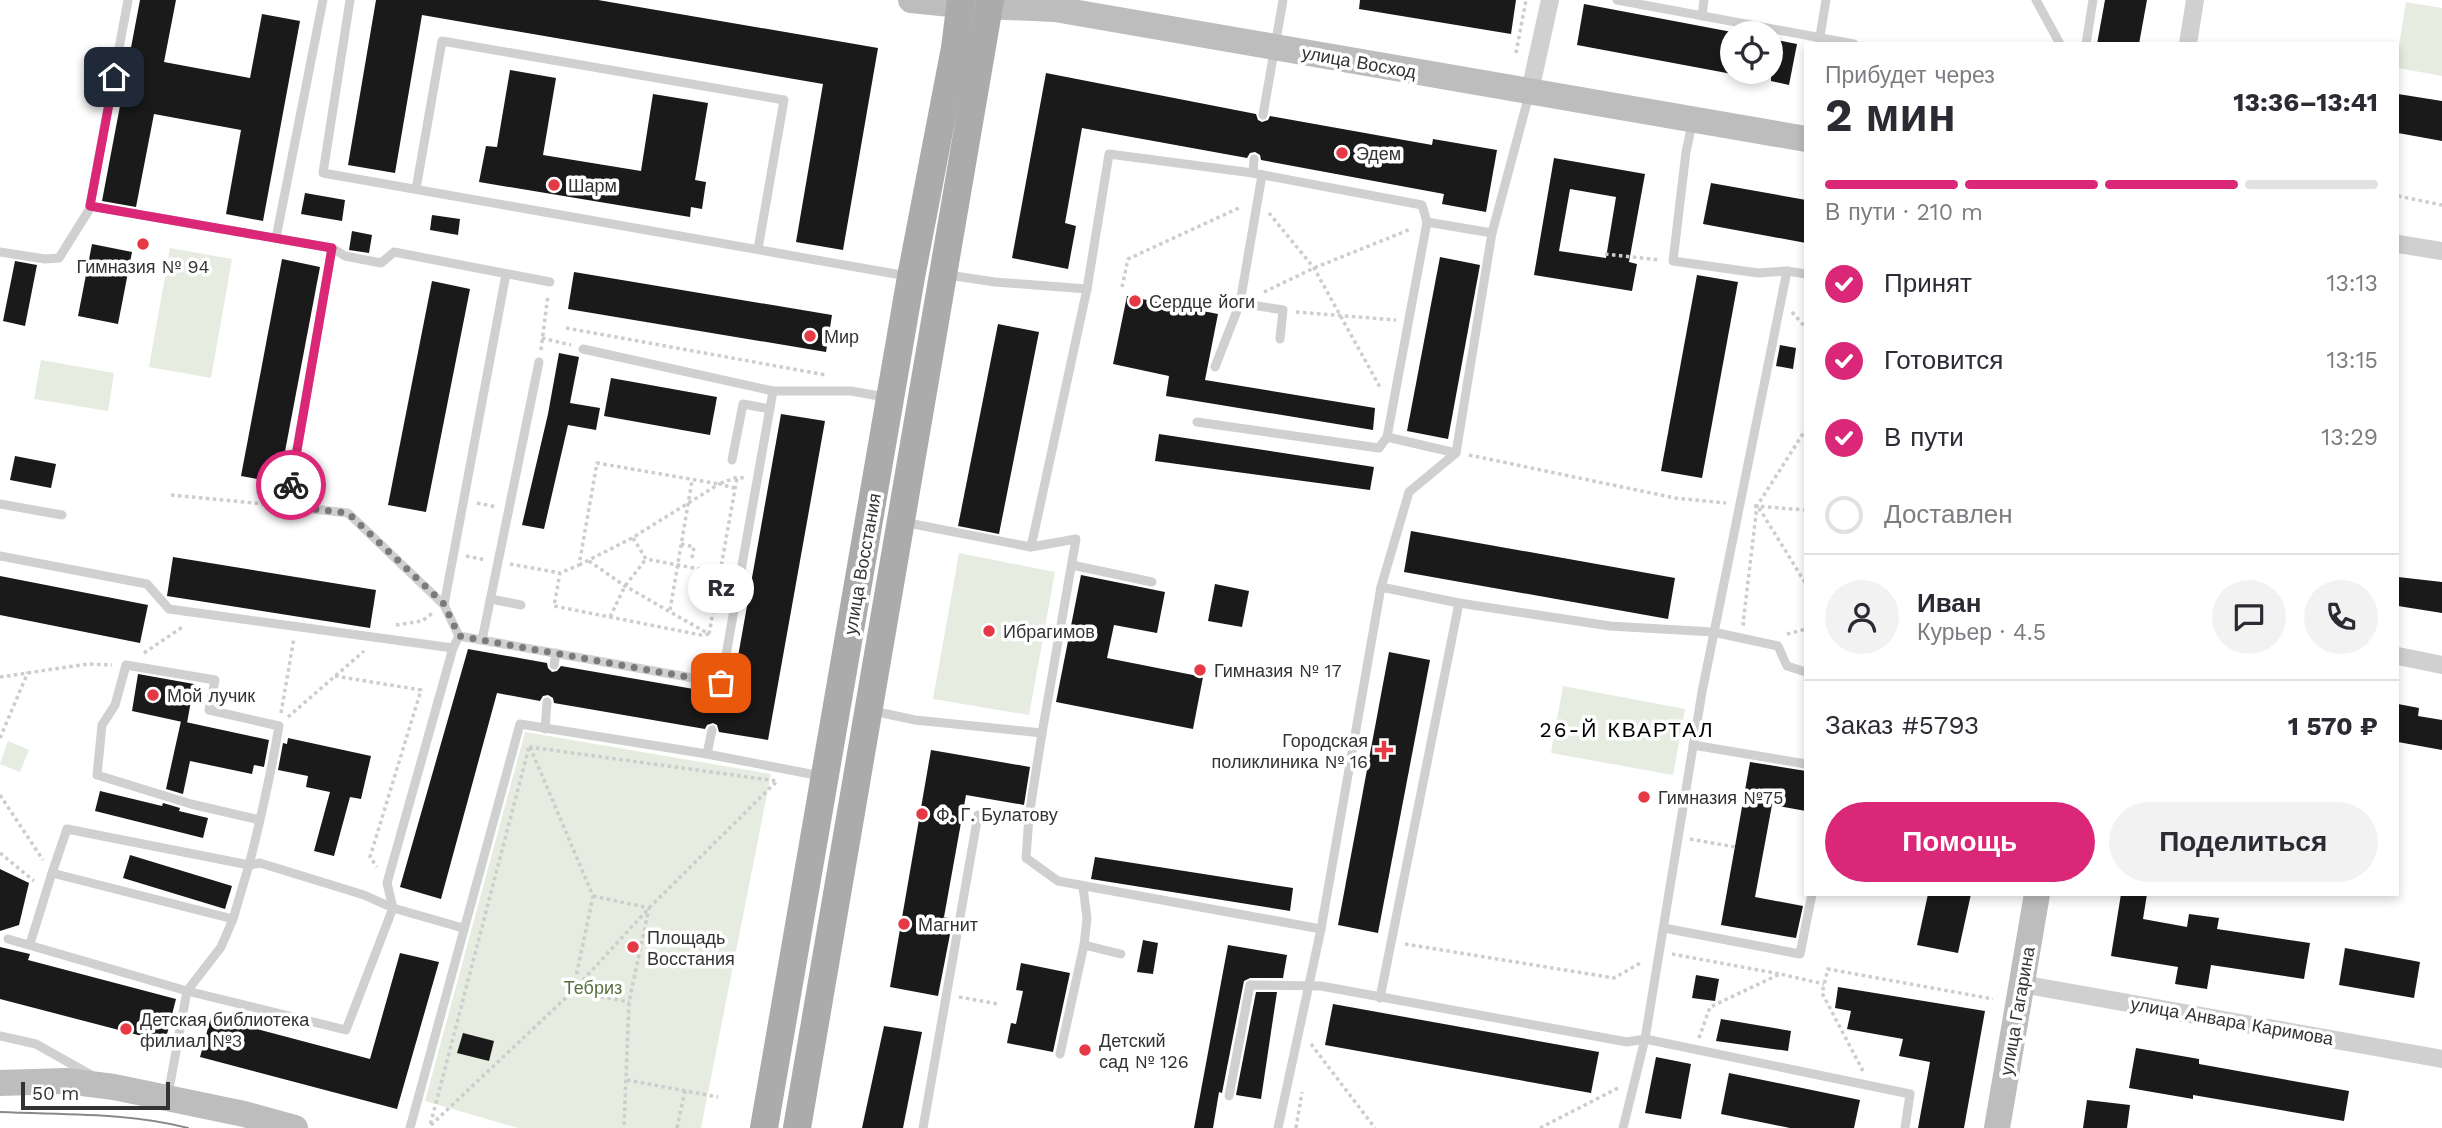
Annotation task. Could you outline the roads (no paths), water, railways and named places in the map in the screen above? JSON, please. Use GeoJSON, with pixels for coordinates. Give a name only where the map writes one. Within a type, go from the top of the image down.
{"type":"FeatureCollection","features":[{"type":"Feature","properties":{"kind":"main road","name":"улица Восстания"},"geometry":{"type":"LineString","coordinates":[[764,1128],[911,277],[955,48],[960,3]]}},
{"type":"Feature","properties":{"kind":"main road","name":"улица Восстания"},"geometry":{"type":"LineString","coordinates":[[797,1128],[990,3]]}},
{"type":"Feature","properties":{"kind":"street","name":"улица Восход"},"geometry":{"type":"LineString","coordinates":[[911,0],[1055,9],[1804,136]]}},
{"type":"Feature","properties":{"kind":"street"},"geometry":{"type":"LineString","coordinates":[[1530,91],[1550,0]]}},
{"type":"Feature","properties":{"kind":"street"},"geometry":{"type":"LineString","coordinates":[[2188,42],[2195,0]]}},
{"type":"Feature","properties":{"kind":"street"},"geometry":{"type":"LineString","coordinates":[[2399,244],[2442,251]]}},
{"type":"Feature","properties":{"kind":"street"},"geometry":{"type":"LineString","coordinates":[[2399,656],[2442,665]]}},
{"type":"Feature","properties":{"kind":"street","name":"улица Гагарина"},"geometry":{"type":"LineString","coordinates":[[1997,1128],[2037,896]]}},
{"type":"Feature","properties":{"kind":"street","name":"улица Анвара Каримова"},"geometry":{"type":"LineString","coordinates":[[2022,984],[2442,1059]]}},
{"type":"Feature","properties":{"kind":"street"},"geometry":{"type":"LineString","coordinates":[[0,1083],[66,1081],[114,1087],[244,1114],[295,1128]]}},
{"type":"Feature","properties":{"kind":"lane"},"geometry":{"type":"LineString","coordinates":[[0,252],[45,259],[59,258],[90,206],[128,0]]}},
{"type":"Feature","properties":{"kind":"lane"},"geometry":{"type":"LineString","coordinates":[[276,238],[323,0]]}},
{"type":"Feature","properties":{"kind":"lane"},"geometry":{"type":"LineString","coordinates":[[350,0],[323,173],[911,277]]}},
{"type":"Feature","properties":{"kind":"lane"},"geometry":{"type":"LineString","coordinates":[[1263,115],[1283,0]]}},
{"type":"Feature","properties":{"kind":"lane"},"geometry":{"type":"LineString","coordinates":[[1617,0],[1819,41],[1826,0]]}},
{"type":"Feature","properties":{"kind":"lane"},"geometry":{"type":"LineString","coordinates":[[1702,16],[1704,0]]}},
{"type":"Feature","properties":{"kind":"lane"},"geometry":{"type":"LineString","coordinates":[[2036,0],[2059,42]]}},
{"type":"Feature","properties":{"kind":"lane"},"geometry":{"type":"LineString","coordinates":[[2087,42],[2093,0]]}},
{"type":"Feature","properties":{"kind":"lane"},"geometry":{"type":"LineString","coordinates":[[416,189],[442,41],[783,100],[758,249]]}},
{"type":"Feature","properties":{"kind":"lane"},"geometry":{"type":"LineString","coordinates":[[1278,1128],[1321,929],[1381,587],[1409,492],[1457,453],[1492,233],[1530,91]]}},
{"type":"Feature","properties":{"kind":"lane"},"geometry":{"type":"LineString","coordinates":[[1693,119],[1686,152],[1673,261],[1758,273],[1787,271],[1804,274]]}},
{"type":"Feature","properties":{"kind":"lane"},"geometry":{"type":"LineString","coordinates":[[1031,547],[1087,289],[1109,154],[1257,174],[1422,205],[1427,222],[1393,409],[1387,437],[1379,448],[1197,422]]}},
{"type":"Feature","properties":{"kind":"lane"},"geometry":{"type":"LineString","coordinates":[[1215,367],[1240,303],[1258,199],[1254,159]]}},
{"type":"Feature","properties":{"kind":"lane"},"geometry":{"type":"LineString","coordinates":[[90,206],[332,248],[345,257],[381,263],[394,252],[550,282]]}},
{"type":"Feature","properties":{"kind":"lane"},"geometry":{"type":"LineString","coordinates":[[1427,222],[1492,233]]}},
{"type":"Feature","properties":{"kind":"lane"},"geometry":{"type":"LineString","coordinates":[[332,248],[287,506],[348,513],[444,604],[459,636]]}},
{"type":"Feature","properties":{"kind":"lane"},"geometry":{"type":"LineString","coordinates":[[1623,1128],[1645,1039],[1713,632],[1787,271]]}},
{"type":"Feature","properties":{"kind":"lane"},"geometry":{"type":"LineString","coordinates":[[444,604],[506,274]]}},
{"type":"Feature","properties":{"kind":"lane"},"geometry":{"type":"LineString","coordinates":[[943,275],[1087,289]]}},
{"type":"Feature","properties":{"kind":"lane"},"geometry":{"type":"LineString","coordinates":[[1240,303],[1283,310],[1280,339]]}},
{"type":"Feature","properties":{"kind":"lane"},"geometry":{"type":"LineString","coordinates":[[583,349],[773,391],[851,391],[890,397]]}},
{"type":"Feature","properties":{"kind":"lane"},"geometry":{"type":"LineString","coordinates":[[482,640],[539,362]]}},
{"type":"Feature","properties":{"kind":"lane"},"geometry":{"type":"LineString","coordinates":[[718,694],[773,391]]}},
{"type":"Feature","properties":{"kind":"lane"},"geometry":{"type":"LineString","coordinates":[[732,460],[743,404],[770,409]]}},
{"type":"Feature","properties":{"kind":"lane"},"geometry":{"type":"LineString","coordinates":[[1387,437],[1457,453]]}},
{"type":"Feature","properties":{"kind":"lane"},"geometry":{"type":"LineString","coordinates":[[0,504],[61,515]]}},
{"type":"Feature","properties":{"kind":"lane"},"geometry":{"type":"LineString","coordinates":[[901,522],[1031,547],[1076,538],[1029,816],[1026,858],[1058,881],[1321,929]]}},
{"type":"Feature","properties":{"kind":"lane"},"geometry":{"type":"LineString","coordinates":[[0,556],[147,584],[169,609],[453,648]]}},
{"type":"Feature","properties":{"kind":"lane"},"geometry":{"type":"LineString","coordinates":[[1072,565],[1152,582]]}},
{"type":"Feature","properties":{"kind":"lane"},"geometry":{"type":"LineString","coordinates":[[1381,587],[1459,603],[1610,626],[1713,632],[1779,646],[1787,666],[1804,671]]}},
{"type":"Feature","properties":{"kind":"lane"},"geometry":{"type":"LineString","coordinates":[[491,599],[521,605]]}},
{"type":"Feature","properties":{"kind":"lane"},"geometry":{"type":"LineString","coordinates":[[1380,998],[1459,603]]}},
{"type":"Feature","properties":{"kind":"lane"},"geometry":{"type":"LineString","coordinates":[[459,636],[721,683]]}},
{"type":"Feature","properties":{"kind":"lane"},"geometry":{"type":"LineString","coordinates":[[8,939],[187,991],[346,1030],[393,908],[387,883],[453,648],[459,636]]}},
{"type":"Feature","properties":{"kind":"lane"},"geometry":{"type":"LineString","coordinates":[[554,665],[556,653]]}},
{"type":"Feature","properties":{"kind":"lane"},"geometry":{"type":"LineString","coordinates":[[168,1097],[187,991],[221,947],[233,919],[249,865],[268,789],[279,726],[209,710],[215,680],[126,665],[115,705],[102,725],[97,775],[191,804],[260,820]]}},
{"type":"Feature","properties":{"kind":"lane"},"geometry":{"type":"LineString","coordinates":[[545,729],[547,702]]}},
{"type":"Feature","properties":{"kind":"lane"},"geometry":{"type":"LineString","coordinates":[[867,710],[915,720],[1042,733]]}},
{"type":"Feature","properties":{"kind":"lane"},"geometry":{"type":"LineString","coordinates":[[410,1128],[520,724],[707,754],[826,777]]}},
{"type":"Feature","properties":{"kind":"lane"},"geometry":{"type":"LineString","coordinates":[[707,754],[712,730]]}},
{"type":"Feature","properties":{"kind":"lane"},"geometry":{"type":"LineString","coordinates":[[1693,745],[1804,764]]}},
{"type":"Feature","properties":{"kind":"lane"},"geometry":{"type":"LineString","coordinates":[[923,1128],[978,815],[1029,816]]}},
{"type":"Feature","properties":{"kind":"lane"},"geometry":{"type":"LineString","coordinates":[[30,944],[67,829],[249,865],[260,863],[364,895],[393,908],[463,928]]}},
{"type":"Feature","properties":{"kind":"lane"},"geometry":{"type":"LineString","coordinates":[[52,873],[233,919]]}},
{"type":"Feature","properties":{"kind":"lane"},"geometry":{"type":"LineString","coordinates":[[1060,1054],[1084,945],[1087,918],[1083,887]]}},
{"type":"Feature","properties":{"kind":"lane"},"geometry":{"type":"LineString","coordinates":[[1664,928],[1800,954],[1812,896]]}},
{"type":"Feature","properties":{"kind":"lane"},"geometry":{"type":"LineString","coordinates":[[1084,945],[1121,954]]}},
{"type":"Feature","properties":{"kind":"lane"},"geometry":{"type":"LineString","coordinates":[[1229,1096],[1250,985],[1308,985],[1627,1042],[1645,1039],[1910,1094],[1905,1128]]}},
{"type":"Feature","properties":{"kind":"lane"},"geometry":{"type":"LineString","coordinates":[[0,1037],[36,1044],[114,1087]]}},
{"type":"Feature","properties":{"kind":"tram line"},"geometry":{"type":"LineString","coordinates":[[0,1112],[142,1119],[188,1128]]}},
{"type":"Feature","properties":{"kind":"place","name":"Эдем"},"geometry":{"type":"Point","coordinates":[1342,153]}},
{"type":"Feature","properties":{"kind":"place","name":"Шарм"},"geometry":{"type":"Point","coordinates":[554,185]}},
{"type":"Feature","properties":{"kind":"place","name":"Гимназия № 94"},"geometry":{"type":"Point","coordinates":[143,244]}},
{"type":"Feature","properties":{"kind":"place","name":"Сердце йоги"},"geometry":{"type":"Point","coordinates":[1135,301]}},
{"type":"Feature","properties":{"kind":"place","name":"Мир"},"geometry":{"type":"Point","coordinates":[810,336]}},
{"type":"Feature","properties":{"kind":"place","name":"Ибрагимов"},"geometry":{"type":"Point","coordinates":[989,631]}},
{"type":"Feature","properties":{"kind":"place","name":"Гимназия № 17"},"geometry":{"type":"Point","coordinates":[1200,670]}},
{"type":"Feature","properties":{"kind":"place","name":"Rz"},"geometry":{"type":"Point","coordinates":[721,683]}},
{"type":"Feature","properties":{"kind":"place","name":"Мой лучик"},"geometry":{"type":"Point","coordinates":[153,695]}},
{"type":"Feature","properties":{"kind":"place","name":"Городская поликлиника № 16"},"geometry":{"type":"Point","coordinates":[1384,750]}},
{"type":"Feature","properties":{"kind":"place","name":"Гимназия №75"},"geometry":{"type":"Point","coordinates":[1644,797]}},
{"type":"Feature","properties":{"kind":"place","name":"Ф. Г. Булатову"},"geometry":{"type":"Point","coordinates":[922,814]}},
{"type":"Feature","properties":{"kind":"place","name":"Магнит"},"geometry":{"type":"Point","coordinates":[904,924]}},
{"type":"Feature","properties":{"kind":"place","name":"Площадь Восстания"},"geometry":{"type":"Point","coordinates":[633,947]}},
{"type":"Feature","properties":{"kind":"place","name":"Детская библиотека филиал №3"},"geometry":{"type":"Point","coordinates":[126,1029]}},
{"type":"Feature","properties":{"kind":"place","name":"Детский сад № 126"},"geometry":{"type":"Point","coordinates":[1085,1050]}},
{"type":"Feature","properties":{"kind":"district","name":"26-Й КВАРТАЛ"},"geometry":{"type":"Point","coordinates":[1627,729]}},
{"type":"Feature","properties":{"kind":"park label","name":"Тебриз"},"geometry":{"type":"Point","coordinates":[593,987]}}]}
